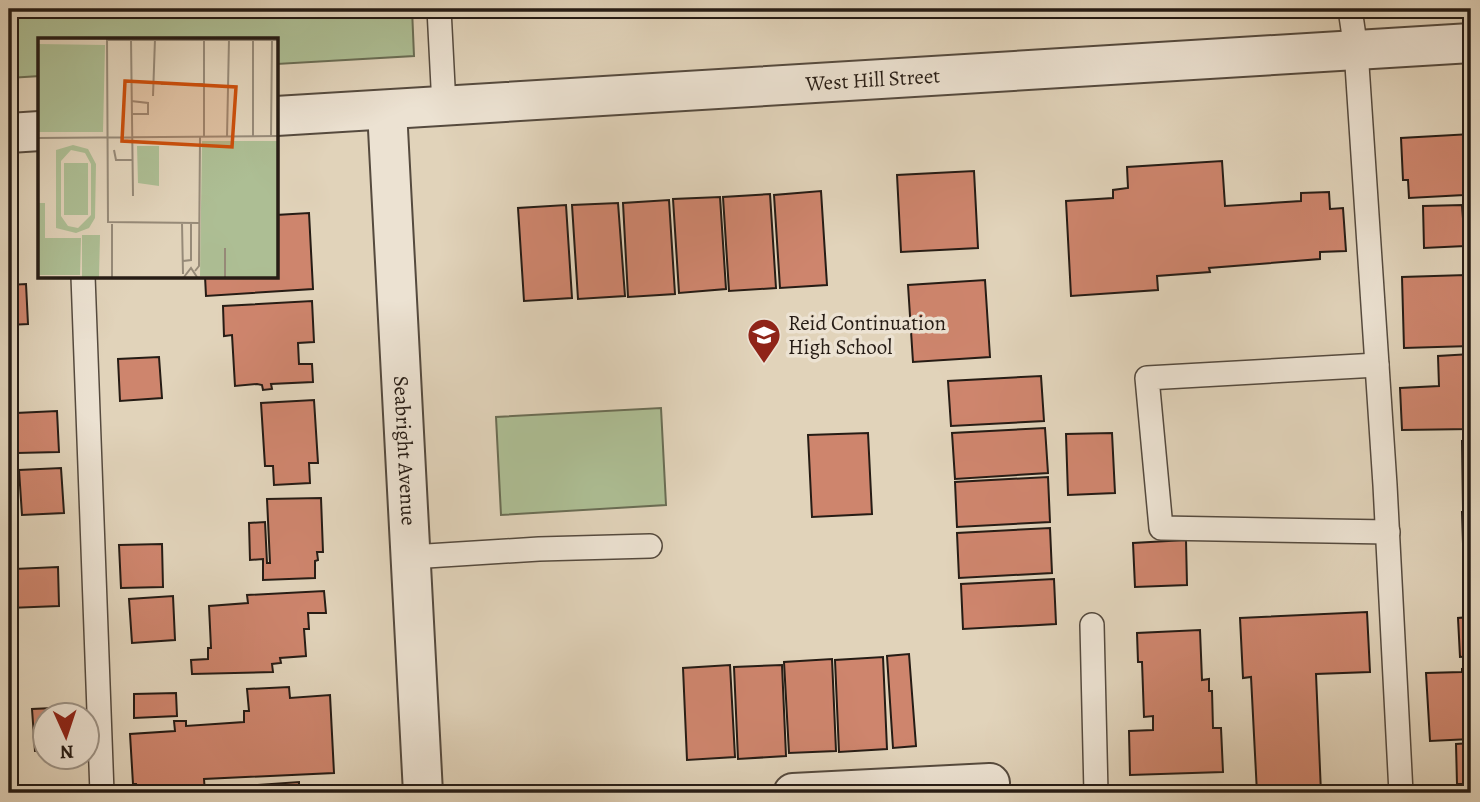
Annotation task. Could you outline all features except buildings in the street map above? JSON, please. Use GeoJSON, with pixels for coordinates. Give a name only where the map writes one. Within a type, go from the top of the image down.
{"type":"FeatureCollection","features":[{"type":"Feature","properties":{"kind":"street","name":"West Hill Street"},"geometry":{"type":"LineString","coordinates":[[278,116],[1471,43]]}},
{"type":"Feature","properties":{"kind":"street","name":"Seabright Avenue"},"geometry":{"type":"LineString","coordinates":[[387,110],[423,793]]}},
{"type":"Feature","properties":{"kind":"street"},"geometry":{"type":"LineString","coordinates":[[9,133],[38,131]]}},
{"type":"Feature","properties":{"kind":"street"},"geometry":{"type":"LineString","coordinates":[[793,793],[989,783]]}},
{"type":"Feature","properties":{"kind":"lane"},"geometry":{"type":"LineString","coordinates":[[439,9],[444,106]]}},
{"type":"Feature","properties":{"kind":"lane"},"geometry":{"type":"LineString","coordinates":[[1350,9],[1356,50],[1388,532],[1401,793]]}},
{"type":"Feature","properties":{"kind":"lane"},"geometry":{"type":"LineString","coordinates":[[83,278],[103,793]]}},
{"type":"Feature","properties":{"kind":"lane"},"geometry":{"type":"LineString","coordinates":[[1377,365],[1147,378],[1161,528],[1388,532]]}},
{"type":"Feature","properties":{"kind":"lane"},"geometry":{"type":"LineString","coordinates":[[411,557],[539,549],[650,546]]}},
{"type":"Feature","properties":{"kind":"lane"},"geometry":{"type":"LineString","coordinates":[[1092,625],[1096,793]]}},
{"type":"Feature","properties":{"kind":"green space"},"geometry":{"type":"Polygon","coordinates":[[[9,9],[412,9],[414,56],[278,64],[278,38],[38,38],[38,76],[9,78],[9,9]]]}},
{"type":"Feature","properties":{"kind":"green space"},"geometry":{"type":"Polygon","coordinates":[[[661,408],[666,505],[501,515],[496,417],[661,408]]]}},
{"type":"Feature","properties":{"kind":"place","name":"Reid Continuation High School"},"geometry":{"type":"Point","coordinates":[764,365]}}]}
